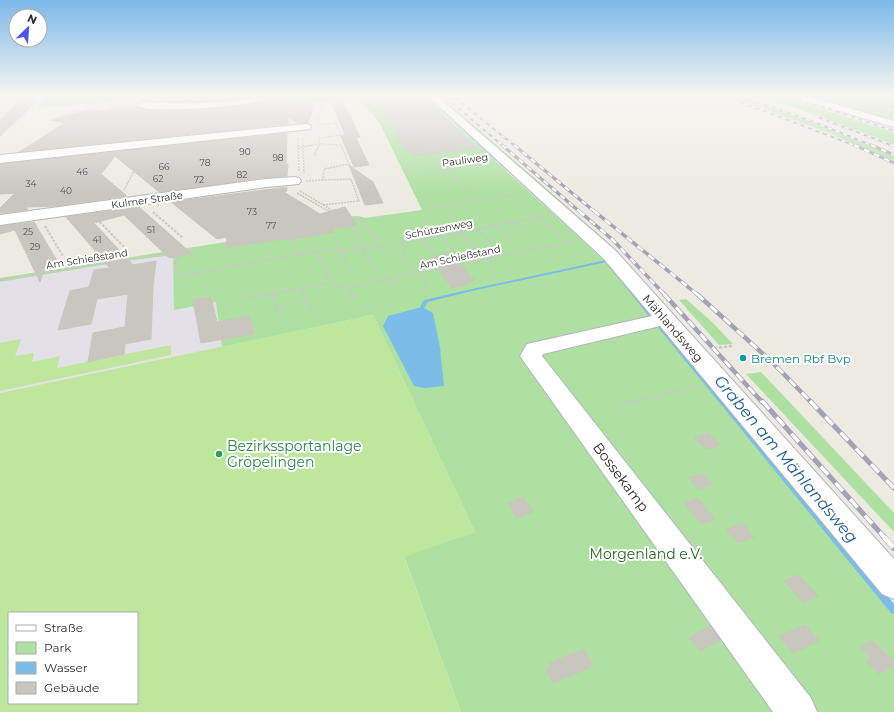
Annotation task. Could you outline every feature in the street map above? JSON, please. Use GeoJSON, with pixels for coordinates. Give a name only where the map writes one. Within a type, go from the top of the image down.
{"type":"FeatureCollection","features":[{"type":"Feature","properties":{"kind":"street"},"geometry":{"type":"LineString","coordinates":[[0,159],[294,128]]}},
{"type":"Feature","properties":{"kind":"street","name":"Mählandsweg"},"geometry":{"type":"LineString","coordinates":[[468,128],[609,254],[894,583]]}},
{"type":"Feature","properties":{"kind":"street","name":"Kulmer Straße"},"geometry":{"type":"LineString","coordinates":[[7,219],[293,181]]}},
{"type":"Feature","properties":{"kind":"street","name":"Bossekamp"},"geometry":{"type":"LineString","coordinates":[[666,320],[535,349],[530,356],[797,712]]}},
{"type":"Feature","properties":{"kind":"path"},"geometry":{"type":"LineString","coordinates":[[305,128],[302,131],[304,174],[293,181],[287,188],[341,218],[362,219],[381,247]]}},
{"type":"Feature","properties":{"kind":"path"},"geometry":{"type":"LineString","coordinates":[[316,155],[314,154],[320,144],[319,138],[341,135],[338,128]]}},
{"type":"Feature","properties":{"kind":"path"},"geometry":{"type":"LineString","coordinates":[[438,130],[451,144]]}},
{"type":"Feature","properties":{"kind":"path"},"geometry":{"type":"LineString","coordinates":[[415,134],[428,147]]}},
{"type":"Feature","properties":{"kind":"path"},"geometry":{"type":"LineString","coordinates":[[425,148],[482,140]]}},
{"type":"Feature","properties":{"kind":"path"},"geometry":{"type":"LineString","coordinates":[[298,148],[320,144],[341,146],[349,164],[324,169],[323,180]]}},
{"type":"Feature","properties":{"kind":"path"},"geometry":{"type":"LineString","coordinates":[[457,150],[476,165]]}},
{"type":"Feature","properties":{"kind":"path"},"geometry":{"type":"LineString","coordinates":[[254,185],[257,151]]}},
{"type":"Feature","properties":{"kind":"path"},"geometry":{"type":"LineString","coordinates":[[426,153],[473,193]]}},
{"type":"Feature","properties":{"kind":"path"},"geometry":{"type":"LineString","coordinates":[[444,153],[461,167]]}},
{"type":"Feature","properties":{"kind":"path"},"geometry":{"type":"LineString","coordinates":[[210,191],[218,157]]}},
{"type":"Feature","properties":{"kind":"path"},"geometry":{"type":"LineString","coordinates":[[166,197],[166,193],[180,160]]}},
{"type":"Feature","properties":{"kind":"path","name":"Pauliweg"},"geometry":{"type":"LineString","coordinates":[[427,172],[505,161]]}},
{"type":"Feature","properties":{"kind":"path"},"geometry":{"type":"LineString","coordinates":[[117,204],[137,166]]}},
{"type":"Feature","properties":{"kind":"path"},"geometry":{"type":"LineString","coordinates":[[66,211],[94,171]]}},
{"type":"Feature","properties":{"kind":"path"},"geometry":{"type":"LineString","coordinates":[[7,219],[49,177]]}},
{"type":"Feature","properties":{"kind":"path"},"geometry":{"type":"LineString","coordinates":[[293,181],[351,179],[359,201],[323,205]]}},
{"type":"Feature","properties":{"kind":"path"},"geometry":{"type":"LineString","coordinates":[[236,188],[283,220]]}},
{"type":"Feature","properties":{"kind":"path"},"geometry":{"type":"LineString","coordinates":[[436,207],[540,192]]}},
{"type":"Feature","properties":{"kind":"path"},"geometry":{"type":"LineString","coordinates":[[190,194],[234,230]]}},
{"type":"Feature","properties":{"kind":"path"},"geometry":{"type":"LineString","coordinates":[[141,201],[183,238]]}},
{"type":"Feature","properties":{"kind":"path"},"geometry":{"type":"LineString","coordinates":[[90,208],[90,212],[125,248]]}},
{"type":"Feature","properties":{"kind":"path","name":"Schützenweg"},"geometry":{"type":"LineString","coordinates":[[177,254],[175,273],[181,276],[317,251],[364,250],[563,212]]}},
{"type":"Feature","properties":{"kind":"path"},"geometry":{"type":"LineString","coordinates":[[41,214],[40,218],[63,256]]}},
{"type":"Feature","properties":{"kind":"path"},"geometry":{"type":"LineString","coordinates":[[538,217],[562,238]]}},
{"type":"Feature","properties":{"kind":"path"},"geometry":{"type":"LineString","coordinates":[[513,222],[524,233]]}},
{"type":"Feature","properties":{"kind":"path"},"geometry":{"type":"LineString","coordinates":[[495,225],[511,241]]}},
{"type":"Feature","properties":{"kind":"path"},"geometry":{"type":"LineString","coordinates":[[350,227],[375,269]]}},
{"type":"Feature","properties":{"kind":"path"},"geometry":{"type":"LineString","coordinates":[[478,229],[492,246]]}},
{"type":"Feature","properties":{"kind":"path"},"geometry":{"type":"LineString","coordinates":[[460,232],[477,249]]}},
{"type":"Feature","properties":{"kind":"path"},"geometry":{"type":"LineString","coordinates":[[440,236],[454,251]]}},
{"type":"Feature","properties":{"kind":"path"},"geometry":{"type":"LineString","coordinates":[[334,238],[351,272]]}},
{"type":"Feature","properties":{"kind":"path","name":"Am Schießstand"},"geometry":{"type":"LineString","coordinates":[[250,298],[331,284],[348,288],[488,258],[592,238]]}},
{"type":"Feature","properties":{"kind":"path"},"geometry":{"type":"LineString","coordinates":[[292,239],[298,255]]}},
{"type":"Feature","properties":{"kind":"path"},"geometry":{"type":"LineString","coordinates":[[422,239],[434,254]]}},
{"type":"Feature","properties":{"kind":"path"},"geometry":{"type":"LineString","coordinates":[[402,243],[406,247],[402,254],[410,264]]}},
{"type":"Feature","properties":{"kind":"path"},"geometry":{"type":"LineString","coordinates":[[317,251],[331,284]]}},
{"type":"Feature","properties":{"kind":"path","name":"Am Schießstand"},"geometry":{"type":"LineString","coordinates":[[0,280],[122,260],[177,254]]}},
{"type":"Feature","properties":{"kind":"path"},"geometry":{"type":"LineString","coordinates":[[487,269],[491,260],[488,258]]}},
{"type":"Feature","properties":{"kind":"path"},"geometry":{"type":"LineString","coordinates":[[443,268],[451,280]]}},
{"type":"Feature","properties":{"kind":"path"},"geometry":{"type":"LineString","coordinates":[[419,273],[428,287]]}},
{"type":"Feature","properties":{"kind":"path"},"geometry":{"type":"LineString","coordinates":[[390,279],[397,292]]}},
{"type":"Feature","properties":{"kind":"path"},"geometry":{"type":"LineString","coordinates":[[302,288],[312,312]]}},
{"type":"Feature","properties":{"kind":"path"},"geometry":{"type":"LineString","coordinates":[[348,288],[355,300]]}},
{"type":"Feature","properties":{"kind":"path"},"geometry":{"type":"LineString","coordinates":[[273,294],[280,316]]}},
{"type":"Feature","properties":{"kind":"path"},"geometry":{"type":"LineString","coordinates":[[618,405],[700,385]]}},
{"type":"Feature","properties":{"kind":"shaded area"},"geometry":{"type":"Polygon","coordinates":[[[173,255],[217,302],[222,347],[0,393],[0,282],[126,261],[173,255]]]}},
{"type":"Feature","properties":{"kind":"green space","name":"Morgenland e.V."},"geometry":{"type":"Polygon","coordinates":[[[382,128],[459,128],[606,262],[626,283],[894,605],[894,712],[461,712],[404,556],[475,532],[373,315],[222,347],[216,302],[174,310],[173,255],[126,261],[0,282],[0,278],[232,241],[338,218],[355,216],[365,218],[422,210],[382,128]]]}},
{"type":"Feature","properties":{"kind":"green space"},"geometry":{"type":"Polygon","coordinates":[[[471,128],[478,128],[612,246],[605,247],[471,128]]]}},
{"type":"Feature","properties":{"kind":"green space"},"geometry":{"type":"Polygon","coordinates":[[[816,128],[827,128],[894,156],[894,161],[816,128]]]}},
{"type":"Feature","properties":{"kind":"green space"},"geometry":{"type":"Polygon","coordinates":[[[852,128],[880,128],[894,133],[894,144],[852,128]]]}},
{"type":"Feature","properties":{"kind":"green space"},"geometry":{"type":"Polygon","coordinates":[[[686,299],[711,321],[733,344],[719,345],[679,300],[686,299]]]}},
{"type":"Feature","properties":{"kind":"green space","name":"Bezirkssportanlage Gröpelingen"},"geometry":{"type":"Polygon","coordinates":[[[373,315],[475,532],[404,557],[461,712],[0,712],[0,393],[373,315]]]}},
{"type":"Feature","properties":{"kind":"green space"},"geometry":{"type":"Polygon","coordinates":[[[21,339],[15,356],[34,353],[32,362],[60,356],[57,368],[171,345],[171,355],[0,391],[0,343],[21,339]]]}},
{"type":"Feature","properties":{"kind":"green space"},"geometry":{"type":"Polygon","coordinates":[[[761,372],[894,513],[894,532],[746,374],[761,372]]]}},
{"type":"Feature","properties":{"kind":"water"},"geometry":{"type":"Polygon","coordinates":[[[422,307],[433,313],[440,347],[444,386],[424,388],[414,386],[383,326],[388,316],[422,307]]]}},
{"type":"Feature","properties":{"kind":"building"},"geometry":{"type":"Polygon","coordinates":[[[0,128],[8,128],[0,136],[0,128]]]}},
{"type":"Feature","properties":{"kind":"building"},"geometry":{"type":"Polygon","coordinates":[[[57,128],[247,128],[19,152],[57,128]]]}},
{"type":"Feature","properties":{"kind":"building"},"geometry":{"type":"Polygon","coordinates":[[[342,128],[356,128],[360,137],[356,138],[369,165],[354,167],[341,136],[345,135],[342,128]]]}},
{"type":"Feature","properties":{"kind":"building"},"geometry":{"type":"Polygon","coordinates":[[[393,128],[455,128],[477,148],[413,156],[395,135],[398,135],[393,128]]]}},
{"type":"Feature","properties":{"kind":"building"},"geometry":{"type":"Polygon","coordinates":[[[287,133],[287,176],[159,192],[115,156],[101,174],[127,196],[57,206],[26,207],[28,210],[0,213],[0,208],[15,193],[0,194],[0,164],[287,133]]]}},
{"type":"Feature","properties":{"kind":"building"},"geometry":{"type":"Polygon","coordinates":[[[349,165],[373,182],[383,203],[365,205],[349,165]]]}},
{"type":"Feature","properties":{"kind":"building"},"geometry":{"type":"Polygon","coordinates":[[[287,187],[287,191],[284,192],[320,214],[345,207],[357,225],[332,229],[334,232],[307,237],[282,239],[228,248],[226,237],[217,239],[171,202],[287,187]]]}},
{"type":"Feature","properties":{"kind":"building"},"geometry":{"type":"Polygon","coordinates":[[[139,207],[192,254],[169,258],[124,215],[94,223],[133,265],[156,261],[153,286],[151,339],[125,344],[124,354],[88,362],[93,333],[125,327],[128,294],[97,299],[91,324],[58,330],[70,291],[89,287],[94,270],[110,268],[66,217],[139,207]]]}},
{"type":"Feature","properties":{"kind":"building"},"geometry":{"type":"Polygon","coordinates":[[[34,222],[59,264],[45,268],[40,282],[15,230],[0,234],[0,226],[34,222]]]}},
{"type":"Feature","properties":{"kind":"building"},"geometry":{"type":"Polygon","coordinates":[[[451,253],[475,281],[465,283],[466,285],[452,288],[430,257],[451,253]]]}},
{"type":"Feature","properties":{"kind":"building"},"geometry":{"type":"Polygon","coordinates":[[[211,297],[217,322],[249,316],[254,334],[201,343],[193,300],[211,297]]]}},
{"type":"Feature","properties":{"kind":"building"},"geometry":{"type":"Polygon","coordinates":[[[708,433],[721,445],[706,450],[694,438],[708,433]]]}},
{"type":"Feature","properties":{"kind":"building"},"geometry":{"type":"Polygon","coordinates":[[[703,474],[712,484],[698,489],[689,478],[703,474]]]}},
{"type":"Feature","properties":{"kind":"building"},"geometry":{"type":"Polygon","coordinates":[[[523,497],[533,512],[517,518],[508,503],[523,497]]]}},
{"type":"Feature","properties":{"kind":"building"},"geometry":{"type":"Polygon","coordinates":[[[698,498],[715,519],[701,524],[684,503],[698,498]]]}},
{"type":"Feature","properties":{"kind":"building"},"geometry":{"type":"Polygon","coordinates":[[[742,523],[754,537],[738,543],[726,530],[742,523]]]}},
{"type":"Feature","properties":{"kind":"building"},"geometry":{"type":"Polygon","coordinates":[[[798,575],[818,596],[803,603],[784,581],[798,575]]]}},
{"type":"Feature","properties":{"kind":"building"},"geometry":{"type":"Polygon","coordinates":[[[805,625],[819,641],[793,653],[779,636],[805,625]]]}},
{"type":"Feature","properties":{"kind":"building"},"geometry":{"type":"Polygon","coordinates":[[[710,626],[720,640],[700,651],[689,638],[710,626]]]}},
{"type":"Feature","properties":{"kind":"building"},"geometry":{"type":"Polygon","coordinates":[[[872,640],[894,662],[894,665],[879,674],[866,661],[871,658],[860,647],[872,640]]]}},
{"type":"Feature","properties":{"kind":"building"},"geometry":{"type":"Polygon","coordinates":[[[584,649],[593,666],[553,683],[546,669],[552,667],[550,663],[584,649]]]}},
{"type":"Feature","properties":{"kind":"waterway","name":"Graben am Mählandsweg"},"geometry":{"type":"LineString","coordinates":[[462,128],[475,140]]}},
{"type":"Feature","properties":{"kind":"waterway","name":"Graben am Mählandsweg"},"geometry":{"type":"LineString","coordinates":[[477,142],[497,160]]}},
{"type":"Feature","properties":{"kind":"waterway","name":"Graben am Mählandsweg"},"geometry":{"type":"LineString","coordinates":[[500,163],[508,170]]}},
{"type":"Feature","properties":{"kind":"waterway"},"geometry":{"type":"LineString","coordinates":[[422,307],[426,301],[606,261]]}},
{"type":"Feature","properties":{"kind":"waterway","name":"Graben am Mählandsweg"},"geometry":{"type":"LineString","coordinates":[[609,264],[654,319]]}},
{"type":"Feature","properties":{"kind":"waterway","name":"Graben am Mählandsweg"},"geometry":{"type":"LineString","coordinates":[[658,324],[894,610]]}},
{"type":"Feature","properties":{"kind":"railway"},"geometry":{"type":"LineString","coordinates":[[482,128],[503,146]]}},
{"type":"Feature","properties":{"kind":"railway"},"geometry":{"type":"LineString","coordinates":[[493,128],[515,146]]}},
{"type":"Feature","properties":{"kind":"railway"},"geometry":{"type":"LineString","coordinates":[[809,128],[856,146]]}},
{"type":"Feature","properties":{"kind":"railway"},"geometry":{"type":"LineString","coordinates":[[830,128],[873,146]]}},
{"type":"Feature","properties":{"kind":"railway"},"geometry":{"type":"LineString","coordinates":[[847,128],[894,146],[892,145]]}},
{"type":"Feature","properties":{"kind":"railway"},"geometry":{"type":"LineString","coordinates":[[886,128],[894,131]]}},
{"type":"Feature","properties":{"kind":"railway"},"geometry":{"type":"LineString","coordinates":[[502,145],[580,212]]}},
{"type":"Feature","properties":{"kind":"railway"},"geometry":{"type":"LineString","coordinates":[[514,145],[595,212]]}},
{"type":"Feature","properties":{"kind":"railway"},"geometry":{"type":"LineString","coordinates":[[854,145],[894,163]]}},
{"type":"Feature","properties":{"kind":"railway"},"geometry":{"type":"LineString","coordinates":[[871,145],[894,155]]}},
{"type":"Feature","properties":{"kind":"railway"},"geometry":{"type":"LineString","coordinates":[[579,211],[613,240],[665,295]]}},
{"type":"Feature","properties":{"kind":"railway"},"geometry":{"type":"LineString","coordinates":[[594,211],[698,295]]}},
{"type":"Feature","properties":{"kind":"railway"},"geometry":{"type":"LineString","coordinates":[[664,294],[762,402]]}},
{"type":"Feature","properties":{"kind":"railway"},"geometry":{"type":"LineString","coordinates":[[697,294],[772,362],[811,402]]}},
{"type":"Feature","properties":{"kind":"railway"},"geometry":{"type":"LineString","coordinates":[[762,401],[885,538]]}},
{"type":"Feature","properties":{"kind":"railway"},"geometry":{"type":"LineString","coordinates":[[810,401],[894,488]]}},
{"type":"Feature","properties":{"kind":"railway"},"geometry":{"type":"LineString","coordinates":[[884,537],[894,548]]}},
{"type":"Feature","properties":{"kind":"place","name":"Bremen Rbf Bvp"},"geometry":{"type":"Point","coordinates":[743,358]}},
{"type":"Feature","properties":{"kind":"place","name":"Bezirkssportanlage Gröpelingen"},"geometry":{"type":"Point","coordinates":[219,454]}}]}
